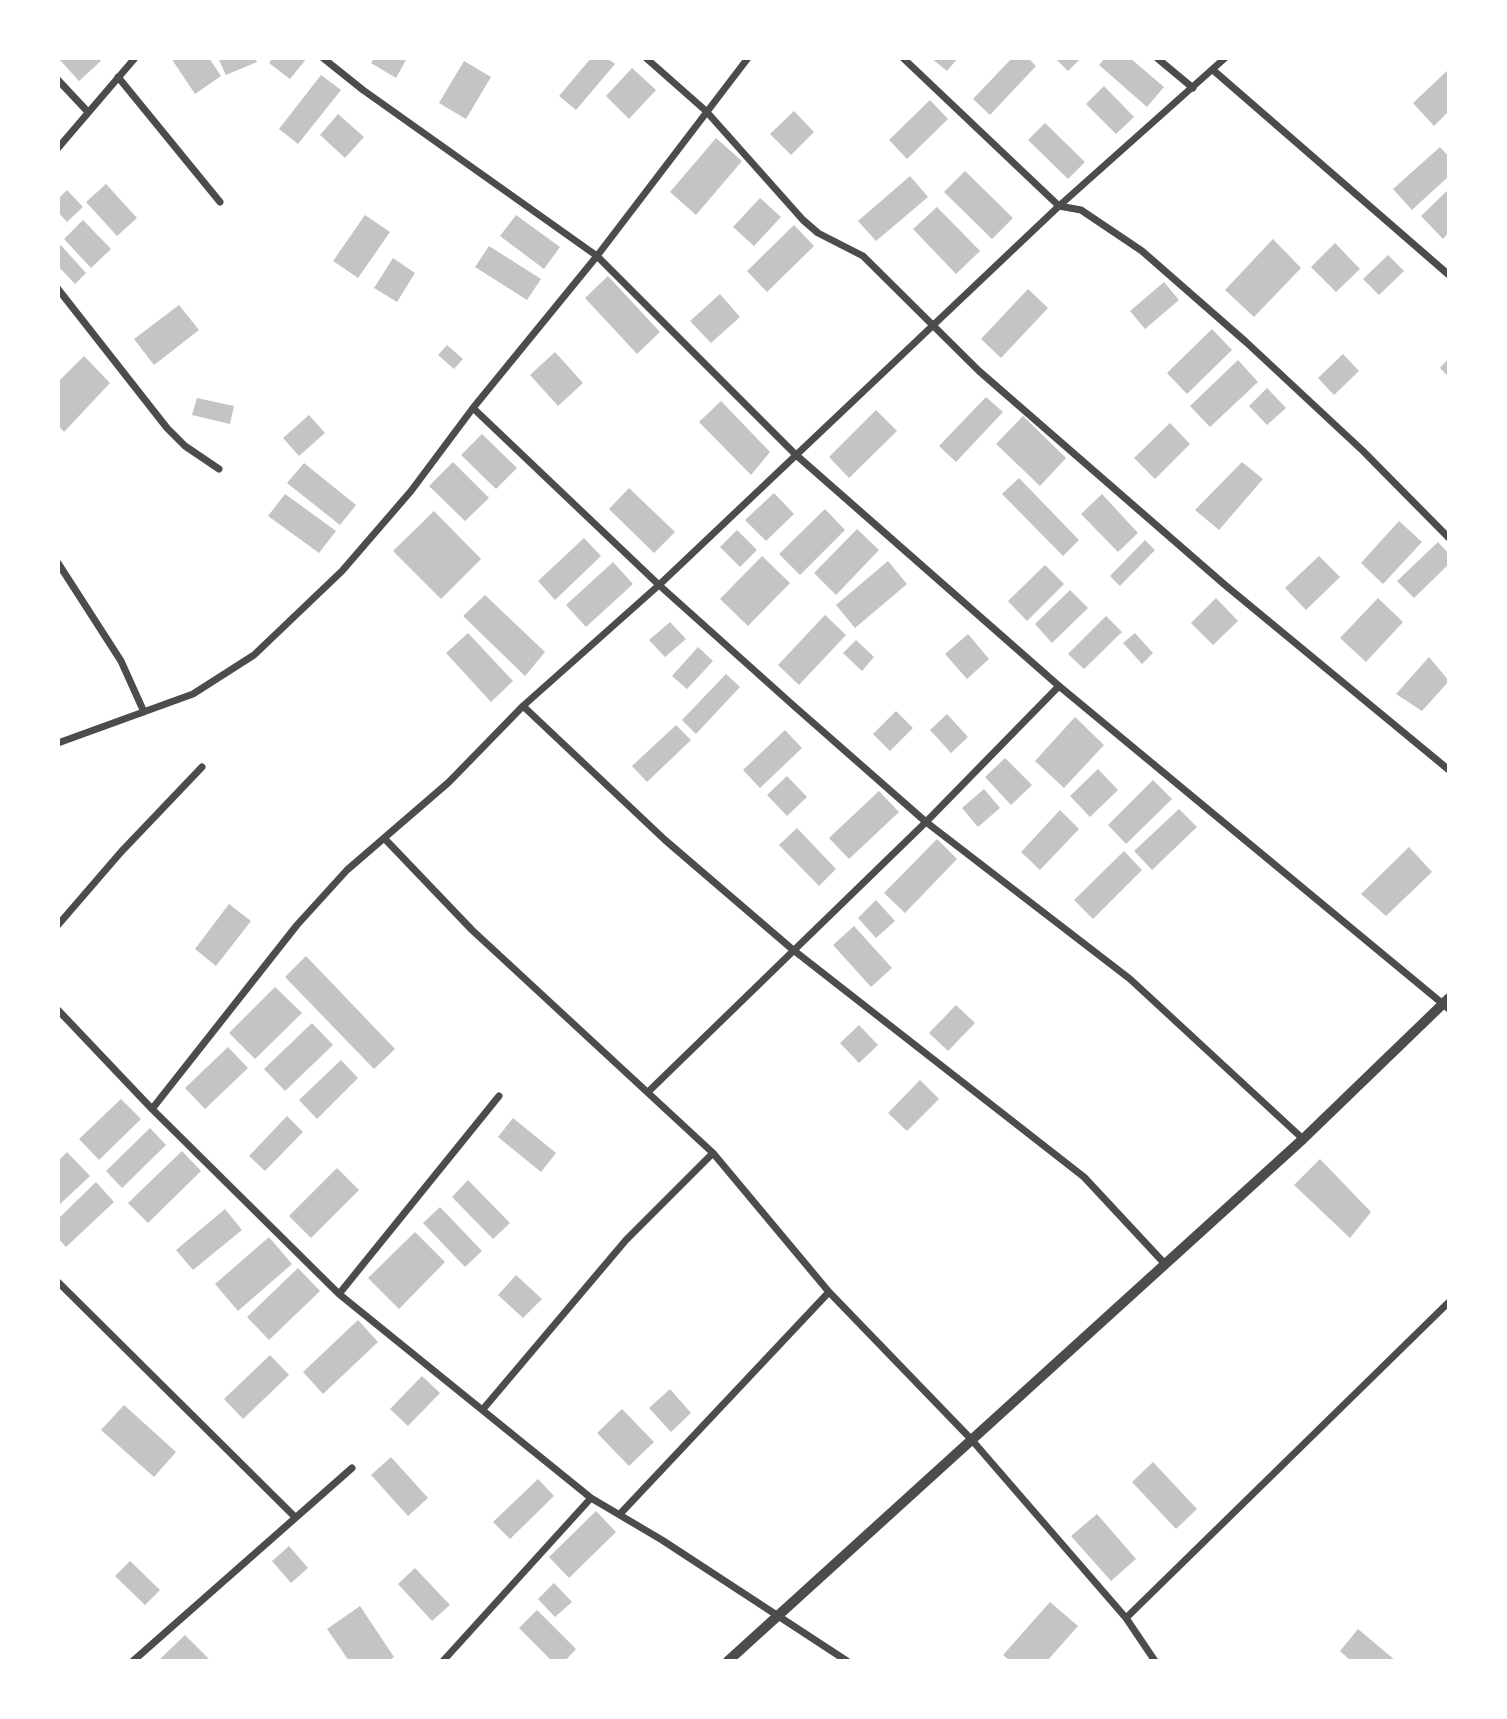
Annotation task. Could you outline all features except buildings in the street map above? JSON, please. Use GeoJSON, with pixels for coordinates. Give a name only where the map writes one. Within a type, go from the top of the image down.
{"type":"FeatureCollection","features":[{"type":"Feature","properties":{"kind":"street"},"geometry":{"type":"LineString","coordinates":[[58,148],[135,58]]}},
{"type":"Feature","properties":{"kind":"street"},"geometry":{"type":"LineString","coordinates":[[323,58],[363,90],[597,256],[795,454],[1059,686],[1447,1003],[1303,1139],[727,1661]]}},
{"type":"Feature","properties":{"kind":"street"},"geometry":{"type":"LineString","coordinates":[[646,58],[706,111],[803,220],[818,233],[863,256],[933,326],[1225,585],[1449,770]]}},
{"type":"Feature","properties":{"kind":"street"},"geometry":{"type":"LineString","coordinates":[[58,743],[193,694],[254,655],[342,571],[411,491],[473,408],[597,256],[748,58]]}},
{"type":"Feature","properties":{"kind":"street"},"geometry":{"type":"LineString","coordinates":[[903,58],[1059,206],[1081,210],[1142,251],[1266,360],[1449,538]]}},
{"type":"Feature","properties":{"kind":"street"},"geometry":{"type":"LineString","coordinates":[[1157,58],[1193,88]]}},
{"type":"Feature","properties":{"kind":"street"},"geometry":{"type":"LineString","coordinates":[[152,1109],[298,925],[346,870],[449,782],[523,706],[659,585],[1059,206],[1225,58]]}},
{"type":"Feature","properties":{"kind":"street"},"geometry":{"type":"LineString","coordinates":[[1213,70],[1449,275]]}},
{"type":"Feature","properties":{"kind":"street"},"geometry":{"type":"LineString","coordinates":[[118,78],[219,202]]}},
{"type":"Feature","properties":{"kind":"street"},"geometry":{"type":"LineString","coordinates":[[58,80],[88,112]]}},
{"type":"Feature","properties":{"kind":"street"},"geometry":{"type":"LineString","coordinates":[[58,289],[167,428],[185,446],[219,469]]}},
{"type":"Feature","properties":{"kind":"street"},"geometry":{"type":"LineString","coordinates":[[473,408],[659,585],[926,822],[1139,987],[1303,1139]]}},
{"type":"Feature","properties":{"kind":"street"},"geometry":{"type":"LineString","coordinates":[[58,563],[121,661],[144,712]]}},
{"type":"Feature","properties":{"kind":"street"},"geometry":{"type":"LineString","coordinates":[[648,1092],[792,949],[926,822],[1059,686]]}},
{"type":"Feature","properties":{"kind":"street"},"geometry":{"type":"LineString","coordinates":[[523,706],[665,840],[792,949],[1084,1177],[1165,1264]]}},
{"type":"Feature","properties":{"kind":"street"},"geometry":{"type":"LineString","coordinates":[[58,925],[121,852],[202,767]]}},
{"type":"Feature","properties":{"kind":"street"},"geometry":{"type":"LineString","coordinates":[[384,838],[472,930],[713,1153],[830,1292],[971,1439],[1126,1618],[1154,1661]]}},
{"type":"Feature","properties":{"kind":"street"},"geometry":{"type":"LineString","coordinates":[[58,1010],[152,1109],[339,1294],[484,1408],[590,1498],[620,1514],[847,1661]]}},
{"type":"Feature","properties":{"kind":"street"},"geometry":{"type":"LineString","coordinates":[[339,1294],[499,1096]]}},
{"type":"Feature","properties":{"kind":"street"},"geometry":{"type":"LineString","coordinates":[[484,1408],[626,1240],[713,1153]]}},
{"type":"Feature","properties":{"kind":"street"},"geometry":{"type":"LineString","coordinates":[[58,1282],[295,1517]]}},
{"type":"Feature","properties":{"kind":"street"},"geometry":{"type":"LineString","coordinates":[[620,1514],[830,1292]]}},
{"type":"Feature","properties":{"kind":"street"},"geometry":{"type":"LineString","coordinates":[[1126,1618],[1449,1302]]}},
{"type":"Feature","properties":{"kind":"street"},"geometry":{"type":"LineString","coordinates":[[133,1661],[352,1468]]}},
{"type":"Feature","properties":{"kind":"street"},"geometry":{"type":"LineString","coordinates":[[443,1661],[590,1498]]}}]}
